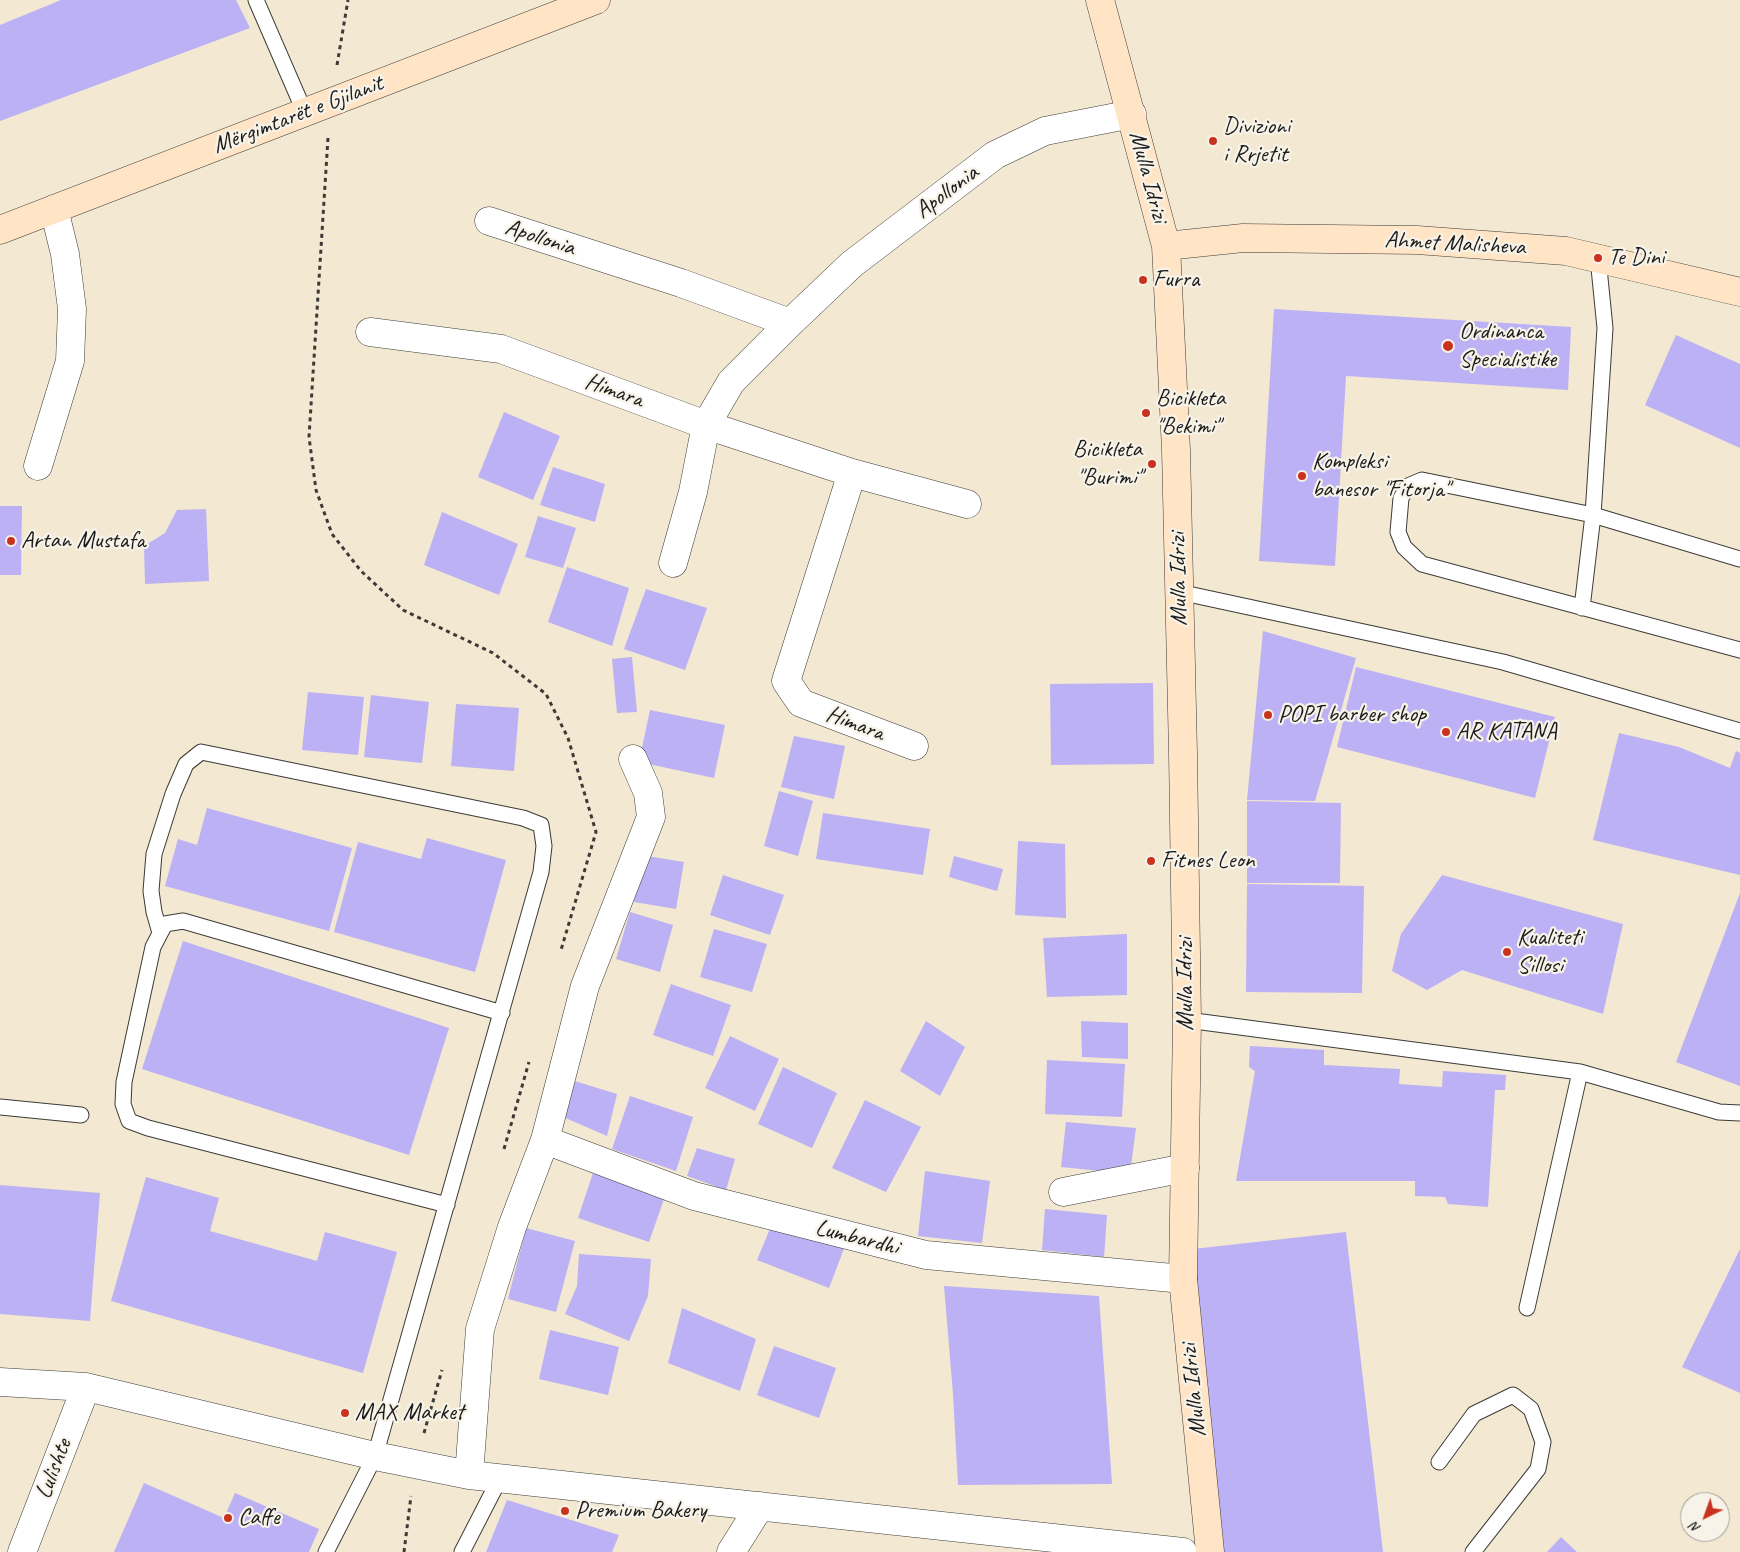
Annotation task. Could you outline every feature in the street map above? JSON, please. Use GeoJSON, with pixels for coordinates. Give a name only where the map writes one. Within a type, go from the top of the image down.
{"type":"FeatureCollection","features":[{"type":"Feature","properties":{"kind":"street","name":"Mërgimtarët e Gjilanit"},"geometry":{"type":"LineString","coordinates":[[0,230],[596,0]]}},
{"type":"Feature","properties":{"kind":"street","name":"Mulla Idrizi"},"geometry":{"type":"LineString","coordinates":[[1100,0],[1166,246],[1176,450],[1180,592],[1187,1020],[1183,1279],[1210,1552]]}},
{"type":"Feature","properties":{"kind":"street","name":"Apollonia"},"geometry":{"type":"LineString","coordinates":[[673,563],[693,492],[706,425],[731,382],[790,323],[852,264],[995,155],[1044,132],[1132,114]]}},
{"type":"Feature","properties":{"kind":"street"},"geometry":{"type":"LineString","coordinates":[[38,466],[70,361],[72,309],[65,254],[54,209]]}},
{"type":"Feature","properties":{"kind":"street","name":"Apollonia"},"geometry":{"type":"LineString","coordinates":[[489,221],[681,284],[790,323]]}},
{"type":"Feature","properties":{"kind":"street","name":"Ahmet Malisheva"},"geometry":{"type":"LineString","coordinates":[[1166,246],[1243,238],[1417,240],[1566,251],[1740,292]]}},
{"type":"Feature","properties":{"kind":"street","name":"Himara"},"geometry":{"type":"LineString","coordinates":[[370,332],[501,349],[706,425],[852,473],[967,504]]}},
{"type":"Feature","properties":{"kind":"street","name":"Himara"},"geometry":{"type":"LineString","coordinates":[[852,473],[786,681],[801,703],[914,746]]}},
{"type":"Feature","properties":{"kind":"street"},"geometry":{"type":"LineString","coordinates":[[463,1474],[480,1329],[512,1227],[544,1140],[585,986],[651,816],[648,793],[633,759]]}},
{"type":"Feature","properties":{"kind":"street","name":"Lumbardhi"},"geometry":{"type":"LineString","coordinates":[[544,1140],[694,1196],[926,1255],[1183,1279]]}},
{"type":"Feature","properties":{"kind":"street"},"geometry":{"type":"LineString","coordinates":[[1063,1192],[1185,1168]]}},
{"type":"Feature","properties":{"kind":"street"},"geometry":{"type":"LineString","coordinates":[[0,1382],[86,1387],[375,1456],[463,1474],[1183,1552]]}},
{"type":"Feature","properties":{"kind":"street","name":"Lulishte"},"geometry":{"type":"LineString","coordinates":[[22,1552],[86,1387]]}},
{"type":"Feature","properties":{"kind":"street"},"geometry":{"type":"LineString","coordinates":[[731,1552],[760,1506]]}},
{"type":"Feature","properties":{"kind":"lane"},"geometry":{"type":"LineString","coordinates":[[256,0],[305,113]]}},
{"type":"Feature","properties":{"kind":"lane"},"geometry":{"type":"LineString","coordinates":[[1582,608],[1593,515],[1605,328],[1598,258]]}},
{"type":"Feature","properties":{"kind":"lane"},"geometry":{"type":"LineString","coordinates":[[1740,560],[1593,515],[1422,480],[1408,486],[1401,498],[1398,532],[1404,547],[1422,564],[1740,650]]}},
{"type":"Feature","properties":{"kind":"lane"},"geometry":{"type":"LineString","coordinates":[[1180,592],[1503,662],[1740,731]]}},
{"type":"Feature","properties":{"kind":"lane"},"geometry":{"type":"LineString","coordinates":[[160,933],[151,891],[154,854],[173,794],[186,764],[201,752],[523,818],[541,825],[544,846],[541,872],[375,1456],[326,1552]]}},
{"type":"Feature","properties":{"kind":"lane"},"geometry":{"type":"LineString","coordinates":[[447,1205],[148,1128],[129,1121],[124,1104],[124,1082],[153,947],[165,924],[183,921],[502,1013]]}},
{"type":"Feature","properties":{"kind":"lane"},"geometry":{"type":"LineString","coordinates":[[1187,1020],[1580,1072],[1720,1112],[1740,1113]]}},
{"type":"Feature","properties":{"kind":"lane"},"geometry":{"type":"LineString","coordinates":[[1527,1308],[1580,1072]]}},
{"type":"Feature","properties":{"kind":"lane"},"geometry":{"type":"LineString","coordinates":[[0,1107],[81,1115]]}},
{"type":"Feature","properties":{"kind":"lane"},"geometry":{"type":"LineString","coordinates":[[1439,1462],[1474,1414],[1513,1395],[1531,1409],[1543,1442],[1538,1469],[1473,1552]]}},
{"type":"Feature","properties":{"kind":"lane"},"geometry":{"type":"LineString","coordinates":[[462,1552],[500,1478]]}},
{"type":"Feature","properties":{"kind":"path"},"geometry":{"type":"LineString","coordinates":[[348,0],[330,103],[309,437],[316,490],[332,534],[361,571],[403,610],[493,654],[546,694],[568,738],[596,832]]}},
{"type":"Feature","properties":{"kind":"path"},"geometry":{"type":"LineString","coordinates":[[404,1552],[415,1465]]}},
{"type":"Feature","properties":{"kind":"building"},"geometry":{"type":"Polygon","coordinates":[[[61,0],[236,0],[250,28],[0,121],[0,25],[61,0]]]}},
{"type":"Feature","properties":{"kind":"building","name":"Kompleksi banesor \"Fitorja\""},"geometry":{"type":"Polygon","coordinates":[[[1274,309],[1571,327],[1568,390],[1346,376],[1335,566],[1259,561],[1274,309]]]}},
{"type":"Feature","properties":{"kind":"building"},"geometry":{"type":"Polygon","coordinates":[[[1676,335],[1740,364],[1740,448],[1645,405],[1676,335]]]}},
{"type":"Feature","properties":{"kind":"building"},"geometry":{"type":"Polygon","coordinates":[[[504,412],[560,436],[533,500],[478,477],[504,412]]]}},
{"type":"Feature","properties":{"kind":"building"},"geometry":{"type":"Polygon","coordinates":[[[553,467],[605,484],[595,522],[540,505],[553,467]]]}},
{"type":"Feature","properties":{"kind":"building","name":"Artan Mustafa"},"geometry":{"type":"Polygon","coordinates":[[[0,506],[22,506],[21,575],[0,575],[0,506]]]}},
{"type":"Feature","properties":{"kind":"building"},"geometry":{"type":"Polygon","coordinates":[[[206,509],[209,581],[145,584],[144,546],[165,533],[177,510],[206,509]]]}},
{"type":"Feature","properties":{"kind":"building"},"geometry":{"type":"Polygon","coordinates":[[[442,512],[518,544],[499,595],[424,565],[442,512]]]}},
{"type":"Feature","properties":{"kind":"building"},"geometry":{"type":"Polygon","coordinates":[[[538,516],[576,528],[563,568],[525,557],[538,516]]]}},
{"type":"Feature","properties":{"kind":"building"},"geometry":{"type":"Polygon","coordinates":[[[567,567],[629,588],[612,646],[548,622],[567,567]]]}},
{"type":"Feature","properties":{"kind":"building"},"geometry":{"type":"Polygon","coordinates":[[[646,589],[707,608],[685,670],[624,649],[646,589]]]}},
{"type":"Feature","properties":{"kind":"building"},"geometry":{"type":"Polygon","coordinates":[[[1263,631],[1356,658],[1315,801],[1247,800],[1263,631]]]}},
{"type":"Feature","properties":{"kind":"building"},"geometry":{"type":"Polygon","coordinates":[[[632,657],[637,712],[617,713],[612,659],[632,657]]]}},
{"type":"Feature","properties":{"kind":"building","name":"AR KATANA"},"geometry":{"type":"Polygon","coordinates":[[[1356,667],[1555,717],[1535,798],[1337,747],[1356,667]]]}},
{"type":"Feature","properties":{"kind":"building"},"geometry":{"type":"Polygon","coordinates":[[[1153,683],[1154,764],[1051,765],[1050,684],[1153,683]]]}},
{"type":"Feature","properties":{"kind":"building"},"geometry":{"type":"Polygon","coordinates":[[[308,692],[364,697],[358,755],[302,750],[308,692]]]}},
{"type":"Feature","properties":{"kind":"building"},"geometry":{"type":"Polygon","coordinates":[[[371,695],[429,702],[422,763],[364,757],[371,695]]]}},
{"type":"Feature","properties":{"kind":"building"},"geometry":{"type":"Polygon","coordinates":[[[456,704],[519,708],[514,771],[451,766],[456,704]]]}},
{"type":"Feature","properties":{"kind":"building"},"geometry":{"type":"Polygon","coordinates":[[[650,710],[725,725],[714,778],[639,762],[650,710]]]}},
{"type":"Feature","properties":{"kind":"building"},"geometry":{"type":"Polygon","coordinates":[[[1619,733],[1679,747],[1730,768],[1736,751],[1740,753],[1740,875],[1593,840],[1619,733]]]}},
{"type":"Feature","properties":{"kind":"building"},"geometry":{"type":"Polygon","coordinates":[[[794,736],[845,746],[834,799],[781,787],[794,736]]]}},
{"type":"Feature","properties":{"kind":"building"},"geometry":{"type":"Polygon","coordinates":[[[779,791],[813,801],[798,856],[764,846],[779,791]]]}},
{"type":"Feature","properties":{"kind":"building"},"geometry":{"type":"Polygon","coordinates":[[[1247,801],[1341,803],[1340,883],[1247,883],[1247,801]]]}},
{"type":"Feature","properties":{"kind":"building"},"geometry":{"type":"Polygon","coordinates":[[[207,808],[352,848],[329,931],[165,886],[178,839],[197,845],[207,808]]]}},
{"type":"Feature","properties":{"kind":"building"},"geometry":{"type":"Polygon","coordinates":[[[823,813],[930,829],[923,875],[816,859],[823,813]]]}},
{"type":"Feature","properties":{"kind":"building"},"geometry":{"type":"Polygon","coordinates":[[[427,838],[506,860],[475,972],[334,932],[358,842],[421,859],[427,838]]]}},
{"type":"Feature","properties":{"kind":"building"},"geometry":{"type":"Polygon","coordinates":[[[1018,841],[1065,844],[1066,918],[1015,915],[1018,841]]]}},
{"type":"Feature","properties":{"kind":"building"},"geometry":{"type":"Polygon","coordinates":[[[641,855],[684,862],[676,909],[634,902],[641,855]]]}},
{"type":"Feature","properties":{"kind":"building"},"geometry":{"type":"Polygon","coordinates":[[[954,856],[1003,869],[997,891],[949,877],[954,856]]]}},
{"type":"Feature","properties":{"kind":"building"},"geometry":{"type":"Polygon","coordinates":[[[723,875],[784,895],[770,935],[710,915],[723,875]]]}},
{"type":"Feature","properties":{"kind":"building","name":"Kualiteti Sillosi"},"geometry":{"type":"Polygon","coordinates":[[[1442,875],[1623,924],[1603,1014],[1462,970],[1427,990],[1392,971],[1401,934],[1442,875]]]}},
{"type":"Feature","properties":{"kind":"building"},"geometry":{"type":"Polygon","coordinates":[[[1247,884],[1364,886],[1362,993],[1246,992],[1247,884]]]}},
{"type":"Feature","properties":{"kind":"building"},"geometry":{"type":"Polygon","coordinates":[[[1740,893],[1740,1086],[1676,1062],[1740,893]]]}},
{"type":"Feature","properties":{"kind":"building"},"geometry":{"type":"Polygon","coordinates":[[[630,912],[673,925],[660,972],[616,959],[630,912]]]}},
{"type":"Feature","properties":{"kind":"building"},"geometry":{"type":"Polygon","coordinates":[[[714,929],[767,944],[752,992],[700,977],[714,929]]]}},
{"type":"Feature","properties":{"kind":"building"},"geometry":{"type":"Polygon","coordinates":[[[1127,934],[1127,995],[1047,997],[1043,938],[1127,934]]]}},
{"type":"Feature","properties":{"kind":"building"},"geometry":{"type":"Polygon","coordinates":[[[183,941],[449,1028],[409,1155],[142,1069],[183,941]]]}},
{"type":"Feature","properties":{"kind":"building"},"geometry":{"type":"Polygon","coordinates":[[[671,984],[731,1005],[713,1056],[653,1035],[671,984]]]}},
{"type":"Feature","properties":{"kind":"building"},"geometry":{"type":"Polygon","coordinates":[[[926,1021],[965,1047],[940,1096],[900,1071],[926,1021]]]}},
{"type":"Feature","properties":{"kind":"building"},"geometry":{"type":"Polygon","coordinates":[[[1081,1021],[1128,1023],[1128,1059],[1082,1057],[1081,1021]]]}},
{"type":"Feature","properties":{"kind":"building"},"geometry":{"type":"Polygon","coordinates":[[[730,1036],[779,1059],[755,1111],[705,1088],[730,1036]]]}},
{"type":"Feature","properties":{"kind":"building"},"geometry":{"type":"Polygon","coordinates":[[[1250,1046],[1324,1050],[1324,1065],[1400,1069],[1399,1084],[1442,1087],[1443,1071],[1506,1075],[1505,1090],[1495,1090],[1488,1207],[1448,1204],[1445,1197],[1415,1196],[1415,1181],[1236,1181],[1255,1071],[1249,1067],[1250,1046]]]}},
{"type":"Feature","properties":{"kind":"building"},"geometry":{"type":"Polygon","coordinates":[[[1047,1060],[1125,1064],[1122,1117],[1045,1114],[1047,1060]]]}},
{"type":"Feature","properties":{"kind":"building"},"geometry":{"type":"Polygon","coordinates":[[[783,1067],[837,1093],[812,1148],[758,1124],[783,1067]]]}},
{"type":"Feature","properties":{"kind":"building"},"geometry":{"type":"Polygon","coordinates":[[[568,1079],[617,1094],[607,1136],[561,1116],[568,1079]]]}},
{"type":"Feature","properties":{"kind":"building"},"geometry":{"type":"Polygon","coordinates":[[[630,1096],[693,1117],[676,1171],[612,1149],[630,1096]]]}},
{"type":"Feature","properties":{"kind":"building"},"geometry":{"type":"Polygon","coordinates":[[[865,1100],[921,1127],[886,1192],[832,1168],[865,1100]]]}},
{"type":"Feature","properties":{"kind":"building"},"geometry":{"type":"Polygon","coordinates":[[[1066,1122],[1136,1128],[1130,1174],[1061,1167],[1066,1122]]]}},
{"type":"Feature","properties":{"kind":"building"},"geometry":{"type":"Polygon","coordinates":[[[697,1148],[735,1159],[726,1190],[687,1176],[697,1148]]]}},
{"type":"Feature","properties":{"kind":"building"},"geometry":{"type":"Polygon","coordinates":[[[925,1171],[990,1181],[982,1243],[918,1236],[925,1171]]]}},
{"type":"Feature","properties":{"kind":"building"},"geometry":{"type":"Polygon","coordinates":[[[593,1173],[664,1199],[649,1242],[578,1218],[593,1173]]]}},
{"type":"Feature","properties":{"kind":"building"},"geometry":{"type":"Polygon","coordinates":[[[146,1177],[219,1198],[210,1231],[317,1261],[325,1232],[397,1252],[363,1373],[111,1301],[146,1177]]]}},
{"type":"Feature","properties":{"kind":"building"},"geometry":{"type":"Polygon","coordinates":[[[0,1185],[100,1193],[90,1321],[0,1314],[0,1185]]]}},
{"type":"Feature","properties":{"kind":"building"},"geometry":{"type":"Polygon","coordinates":[[[1045,1209],[1107,1215],[1104,1257],[1042,1250],[1045,1209]]]}},
{"type":"Feature","properties":{"kind":"building"},"geometry":{"type":"Polygon","coordinates":[[[772,1224],[845,1246],[829,1288],[757,1260],[772,1224]]]}},
{"type":"Feature","properties":{"kind":"building"},"geometry":{"type":"Polygon","coordinates":[[[526,1228],[575,1241],[556,1312],[508,1299],[526,1228]]]}},
{"type":"Feature","properties":{"kind":"building"},"geometry":{"type":"Polygon","coordinates":[[[1346,1232],[1383,1552],[1219,1552],[1184,1250],[1346,1232]]]}},
{"type":"Feature","properties":{"kind":"building"},"geometry":{"type":"Polygon","coordinates":[[[1740,1249],[1740,1393],[1682,1367],[1740,1249]]]}},
{"type":"Feature","properties":{"kind":"building"},"geometry":{"type":"Polygon","coordinates":[[[579,1254],[651,1259],[648,1296],[629,1341],[565,1314],[577,1286],[579,1254]]]}},
{"type":"Feature","properties":{"kind":"building"},"geometry":{"type":"Polygon","coordinates":[[[944,1286],[1099,1296],[1112,1484],[958,1485],[944,1286]]]}},
{"type":"Feature","properties":{"kind":"building"},"geometry":{"type":"Polygon","coordinates":[[[682,1308],[756,1339],[740,1391],[668,1363],[682,1308]]]}},
{"type":"Feature","properties":{"kind":"building"},"geometry":{"type":"Polygon","coordinates":[[[550,1330],[619,1347],[608,1395],[539,1379],[550,1330]]]}},
{"type":"Feature","properties":{"kind":"building"},"geometry":{"type":"Polygon","coordinates":[[[774,1346],[836,1368],[819,1418],[757,1395],[774,1346]]]}},
{"type":"Feature","properties":{"kind":"building"},"geometry":{"type":"Polygon","coordinates":[[[144,1483],[224,1518],[235,1493],[319,1529],[309,1552],[114,1552],[144,1483]]]}},
{"type":"Feature","properties":{"kind":"building"},"geometry":{"type":"Polygon","coordinates":[[[507,1500],[619,1535],[612,1552],[486,1552],[507,1500]]]}},
{"type":"Feature","properties":{"kind":"building"},"geometry":{"type":"Polygon","coordinates":[[[1561,1537],[1577,1552],[1547,1552],[1561,1537]]]}},
{"type":"Feature","properties":{"kind":"place","name":"Divizioni i Rrjetit"},"geometry":{"type":"Point","coordinates":[1213,141]}},
{"type":"Feature","properties":{"kind":"place","name":"Te Dini"},"geometry":{"type":"Point","coordinates":[1598,258]}},
{"type":"Feature","properties":{"kind":"place","name":"Furra"},"geometry":{"type":"Point","coordinates":[1143,280]}},
{"type":"Feature","properties":{"kind":"place","name":"Ordinanca Specialistike"},"geometry":{"type":"Point","coordinates":[1448,346]}},
{"type":"Feature","properties":{"kind":"place","name":"Bicikleta ''Bekimi''"},"geometry":{"type":"Point","coordinates":[1146,413]}},
{"type":"Feature","properties":{"kind":"place","name":"Bicikleta ''Burimi''"},"geometry":{"type":"Point","coordinates":[1152,464]}},
{"type":"Feature","properties":{"kind":"place","name":"Kompleksi banesor \"Fitorja\""},"geometry":{"type":"Point","coordinates":[1302,476]}},
{"type":"Feature","properties":{"kind":"place","name":"Artan Mustafa"},"geometry":{"type":"Point","coordinates":[11,541]}},
{"type":"Feature","properties":{"kind":"place","name":"POPI barber shop"},"geometry":{"type":"Point","coordinates":[1268,715]}},
{"type":"Feature","properties":{"kind":"place","name":"AR KATANA"},"geometry":{"type":"Point","coordinates":[1446,732]}},
{"type":"Feature","properties":{"kind":"place","name":"Fitnes Leon"},"geometry":{"type":"Point","coordinates":[1151,861]}},
{"type":"Feature","properties":{"kind":"place","name":"Kualiteti Sillosi"},"geometry":{"type":"Point","coordinates":[1507,952]}},
{"type":"Feature","properties":{"kind":"place","name":"MAX Market"},"geometry":{"type":"Point","coordinates":[345,1413]}},
{"type":"Feature","properties":{"kind":"place","name":"Premium Bakery"},"geometry":{"type":"Point","coordinates":[565,1511]}},
{"type":"Feature","properties":{"kind":"place","name":"Caffe"},"geometry":{"type":"Point","coordinates":[228,1518]}}]}
